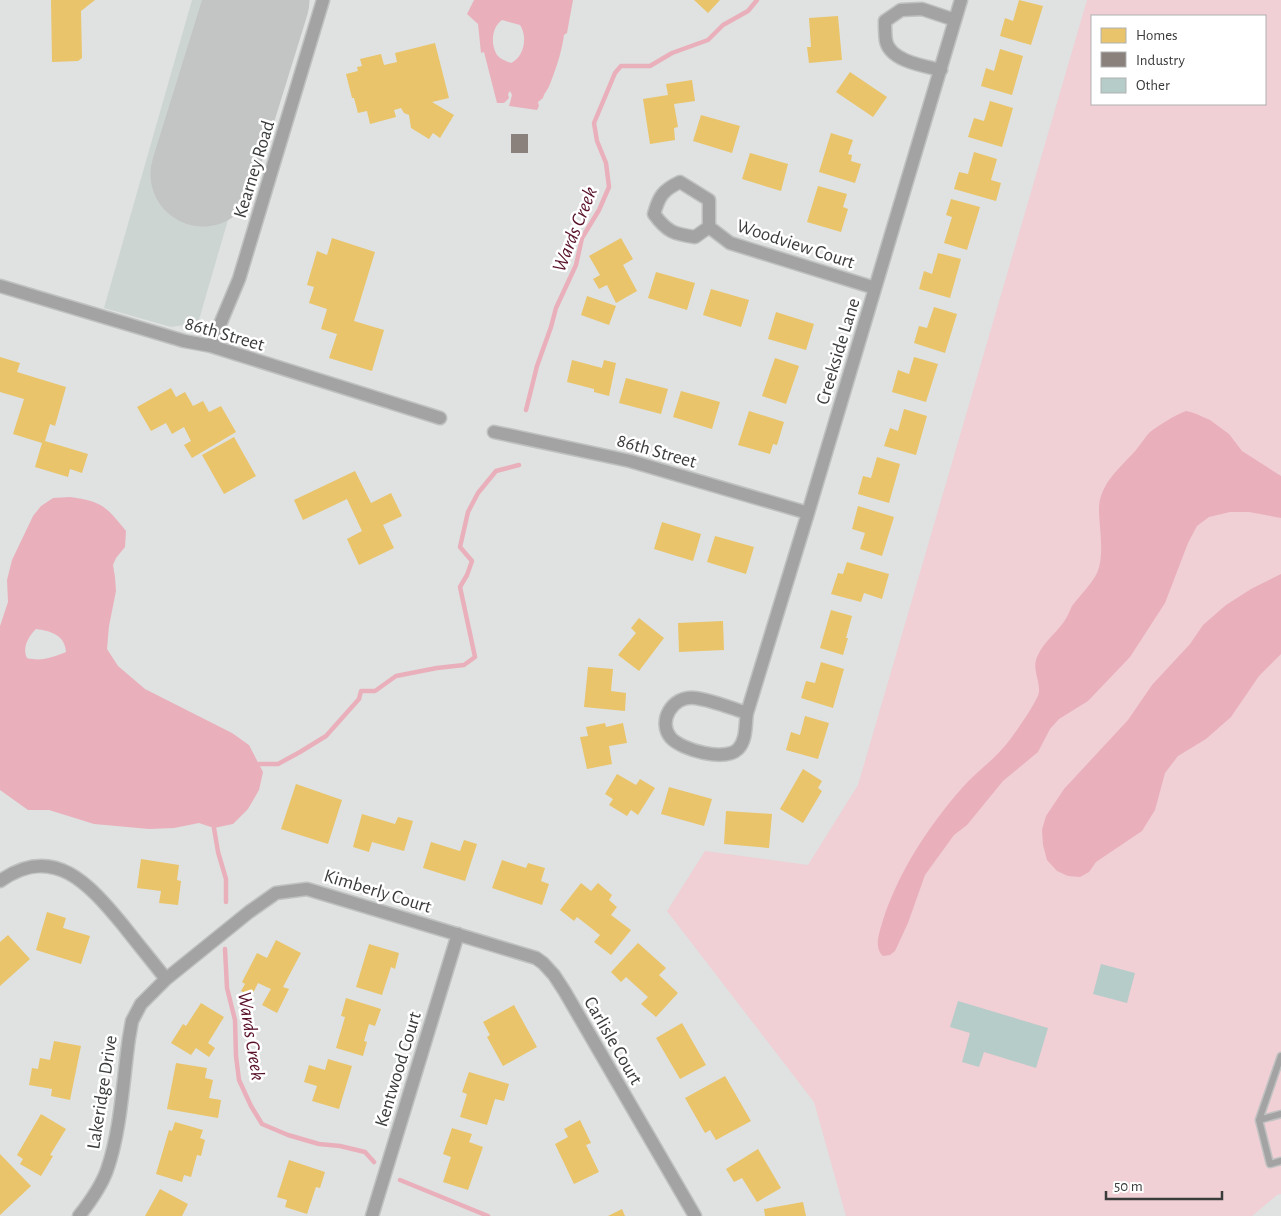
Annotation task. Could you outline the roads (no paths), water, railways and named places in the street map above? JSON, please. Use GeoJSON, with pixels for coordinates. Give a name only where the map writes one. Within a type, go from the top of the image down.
{"type":"FeatureCollection","features":[{"type":"Feature","properties":{"kind":"street","name":"Kearney Road"},"geometry":{"type":"LineString","coordinates":[[211,346],[239,279],[323,0]]}},
{"type":"Feature","properties":{"kind":"street","name":"Creekside Lane"},"geometry":{"type":"LineString","coordinates":[[747,713],[695,698],[681,699],[673,704],[667,714],[666,728],[670,738],[680,745],[715,756],[727,756],[738,749],[744,738],[747,713],[961,0]]}},
{"type":"Feature","properties":{"kind":"street"},"geometry":{"type":"LineString","coordinates":[[940,70],[916,65],[899,58],[886,43],[885,21],[902,10],[922,10],[955,20]]}},
{"type":"Feature","properties":{"kind":"street","name":"Woodview Court"},"geometry":{"type":"LineString","coordinates":[[680,182],[710,200],[709,227],[695,237],[676,234],[663,227],[654,214],[657,201],[667,188],[680,182]]}},
{"type":"Feature","properties":{"kind":"street","name":"Woodview Court"},"geometry":{"type":"LineString","coordinates":[[709,227],[730,243],[875,288]]}},
{"type":"Feature","properties":{"kind":"street","name":"86th Street"},"geometry":{"type":"LineString","coordinates":[[0,286],[184,341],[211,346],[440,418]]}},
{"type":"Feature","properties":{"kind":"street","name":"86th Street"},"geometry":{"type":"LineString","coordinates":[[494,432],[630,461],[808,514]]}},
{"type":"Feature","properties":{"kind":"street"},"geometry":{"type":"LineString","coordinates":[[0,880],[28,867],[41,866],[64,870],[83,882],[104,902],[166,979]]}},
{"type":"Feature","properties":{"kind":"street","name":"Kimberly Court"},"geometry":{"type":"LineString","coordinates":[[166,979],[249,912],[276,893],[307,889],[458,934]]}},
{"type":"Feature","properties":{"kind":"street","name":"Kentwood Court"},"geometry":{"type":"LineString","coordinates":[[372,1216],[458,934]]}},
{"type":"Feature","properties":{"kind":"street","name":"Carlisle Court"},"geometry":{"type":"LineString","coordinates":[[458,934],[536,958],[554,975],[695,1216]]}},
{"type":"Feature","properties":{"kind":"street","name":"Lakeridge Drive"},"geometry":{"type":"LineString","coordinates":[[79,1216],[101,1182],[114,1145],[132,1021],[146,998],[166,979]]}},
{"type":"Feature","properties":{"kind":"lane"},"geometry":{"type":"LineString","coordinates":[[1281,1056],[1259,1120],[1270,1164],[1281,1161]]}},
{"type":"Feature","properties":{"kind":"lane"},"geometry":{"type":"LineString","coordinates":[[1259,1120],[1281,1114]]}},
{"type":"Feature","properties":{"kind":"waterway","name":"Wards Creek"},"geometry":{"type":"LineString","coordinates":[[526,410],[537,366],[556,308],[576,265],[582,238],[599,210],[609,187],[606,163],[597,141],[594,123],[615,73],[621,66],[650,66],[672,53],[708,40],[723,25],[748,11],[757,0]]}},
{"type":"Feature","properties":{"kind":"waterway","name":"Wards Creek"},"geometry":{"type":"LineString","coordinates":[[259,764],[278,764],[326,736],[359,699],[361,691],[375,691],[396,676],[464,665],[475,657],[460,587],[472,561],[460,547],[468,512],[478,493],[496,471],[519,465]]}},
{"type":"Feature","properties":{"kind":"waterway","name":"Wards Creek"},"geometry":{"type":"LineString","coordinates":[[214,828],[218,852],[226,879],[226,902]]}},
{"type":"Feature","properties":{"kind":"waterway","name":"Wards Creek"},"geometry":{"type":"LineString","coordinates":[[225,949],[227,988],[235,1020],[239,1080],[262,1124],[288,1135],[319,1144],[340,1146],[365,1152],[374,1162]]}},
{"type":"Feature","properties":{"kind":"waterway","name":"Wards Creek"},"geometry":{"type":"LineString","coordinates":[[400,1180],[488,1216]]}}]}
